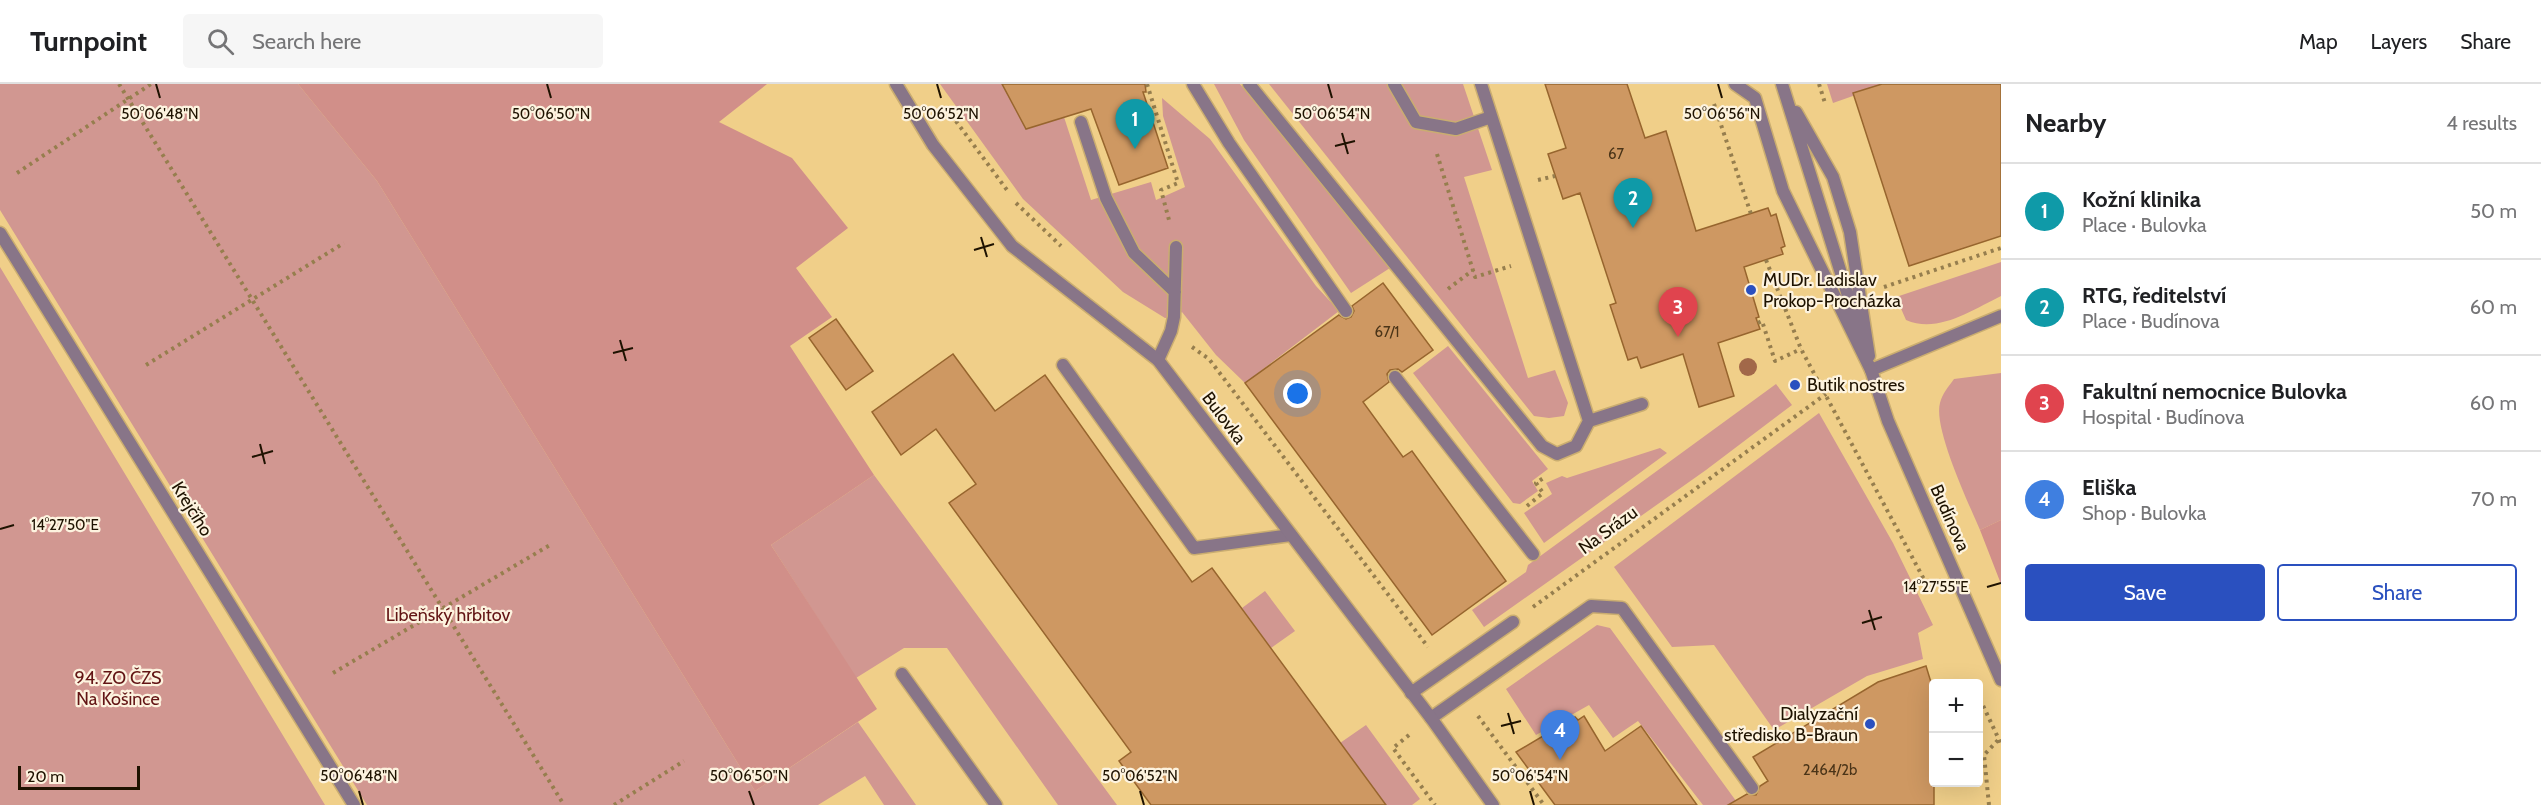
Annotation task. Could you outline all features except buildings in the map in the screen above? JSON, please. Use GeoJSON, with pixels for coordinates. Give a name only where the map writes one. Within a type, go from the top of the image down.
{"type":"FeatureCollection","features":[{"type":"Feature","properties":{"kind":"street","name":"Bulovka"},"geometry":{"type":"LineString","coordinates":[[896,84],[933,145],[1011,246],[1158,360],[1431,718],[1493,805]]}},
{"type":"Feature","properties":{"kind":"street"},"geometry":{"type":"LineString","coordinates":[[1193,84],[1229,143],[1346,311]]}},
{"type":"Feature","properties":{"kind":"street"},"geometry":{"type":"LineString","coordinates":[[1250,84],[1542,446],[1557,454],[1576,446],[1589,421],[1642,404]]}},
{"type":"Feature","properties":{"kind":"street"},"geometry":{"type":"LineString","coordinates":[[1394,84],[1416,122],[1456,129],[1491,117]]}},
{"type":"Feature","properties":{"kind":"street"},"geometry":{"type":"LineString","coordinates":[[1480,84],[1589,421]]}},
{"type":"Feature","properties":{"kind":"street"},"geometry":{"type":"LineString","coordinates":[[1735,84],[1755,98],[1783,191],[1871,370]]}},
{"type":"Feature","properties":{"kind":"street"},"geometry":{"type":"LineString","coordinates":[[1783,87],[1871,370]]}},
{"type":"Feature","properties":{"kind":"street"},"geometry":{"type":"LineString","coordinates":[[1783,87],[1833,177],[1850,232],[1871,370]]}},
{"type":"Feature","properties":{"kind":"street"},"geometry":{"type":"LineString","coordinates":[[1081,122],[1106,198],[1134,253],[1174,292]]}},
{"type":"Feature","properties":{"kind":"street","name":"Krejčího"},"geometry":{"type":"LineString","coordinates":[[0,233],[354,805]]}},
{"type":"Feature","properties":{"kind":"street"},"geometry":{"type":"LineString","coordinates":[[1158,360],[1172,331],[1176,247]]}},
{"type":"Feature","properties":{"kind":"street"},"geometry":{"type":"LineString","coordinates":[[1871,370],[2001,316]]}},
{"type":"Feature","properties":{"kind":"street"},"geometry":{"type":"LineString","coordinates":[[1063,365],[1194,548],[1291,535]]}},
{"type":"Feature","properties":{"kind":"street","name":"Budínova"},"geometry":{"type":"LineString","coordinates":[[1871,370],[1888,421],[2001,680]]}},
{"type":"Feature","properties":{"kind":"street"},"geometry":{"type":"LineString","coordinates":[[1395,377],[1533,554]]}},
{"type":"Feature","properties":{"kind":"street"},"geometry":{"type":"LineString","coordinates":[[1431,718],[1591,606],[1622,608],[1752,788]]}},
{"type":"Feature","properties":{"kind":"street"},"geometry":{"type":"LineString","coordinates":[[1411,693],[1513,621]]}},
{"type":"Feature","properties":{"kind":"street"},"geometry":{"type":"LineString","coordinates":[[902,674],[996,805]]}},
{"type":"Feature","properties":{"kind":"path"},"geometry":{"type":"LineString","coordinates":[[119,84],[564,805]]}},
{"type":"Feature","properties":{"kind":"path"},"geometry":{"type":"LineString","coordinates":[[17,173],[151,84]]}},
{"type":"Feature","properties":{"kind":"path"},"geometry":{"type":"LineString","coordinates":[[1147,84],[1178,183],[1161,190]]}},
{"type":"Feature","properties":{"kind":"path"},"geometry":{"type":"LineString","coordinates":[[1713,102],[1751,214]]}},
{"type":"Feature","properties":{"kind":"path"},"geometry":{"type":"LineString","coordinates":[[1435,146],[1475,277],[1537,258]]}},
{"type":"Feature","properties":{"kind":"path"},"geometry":{"type":"LineString","coordinates":[[146,365],[344,243]]}},
{"type":"Feature","properties":{"kind":"path"},"geometry":{"type":"LineString","coordinates":[[1884,287],[2001,248]]}},
{"type":"Feature","properties":{"kind":"path"},"geometry":{"type":"LineString","coordinates":[[1766,260],[1801,349],[1931,594]]}},
{"type":"Feature","properties":{"kind":"path"},"geometry":{"type":"LineString","coordinates":[[1758,323],[1762,321],[1775,361],[1801,349]]}},
{"type":"Feature","properties":{"kind":"path","name":"Na Srázu"},"geometry":{"type":"LineString","coordinates":[[1513,621],[1826,394]]}},
{"type":"Feature","properties":{"kind":"path"},"geometry":{"type":"LineString","coordinates":[[1508,521],[1543,493],[1536,483],[1555,471]]}},
{"type":"Feature","properties":{"kind":"path"},"geometry":{"type":"LineString","coordinates":[[333,673],[550,545]]}},
{"type":"Feature","properties":{"kind":"path"},"geometry":{"type":"LineString","coordinates":[[1398,608],[1414,629]]}},
{"type":"Feature","properties":{"kind":"path"},"geometry":{"type":"LineString","coordinates":[[1983,706],[2001,744]]}},
{"type":"Feature","properties":{"kind":"path"},"geometry":{"type":"LineString","coordinates":[[1431,718],[1393,748],[1435,805]]}},
{"type":"Feature","properties":{"kind":"path"},"geometry":{"type":"LineString","coordinates":[[1989,805],[1984,755],[2000,738]]}},
{"type":"Feature","properties":{"kind":"path"},"geometry":{"type":"LineString","coordinates":[[614,805],[684,762]]}},
{"type":"Feature","properties":{"kind":"green space","name":"Libeňský hřbitov"},"geometry":{"type":"Polygon","coordinates":[[[0,84],[298,84],[377,181],[755,791],[858,722],[916,805],[884,805],[865,776],[818,805],[367,805],[0,210],[0,84]]]}},
{"type":"Feature","properties":{"kind":"green space"},"geometry":{"type":"Polygon","coordinates":[[[940,84],[1002,84],[1026,129],[1064,117],[1091,200],[1151,182],[1156,200],[1185,187],[1163,116],[1162,98],[1210,139],[1316,286],[1339,311],[1245,383],[1216,355],[1182,312],[1174,317],[1165,318],[1123,292],[1023,199],[940,84]]]}},
{"type":"Feature","properties":{"kind":"green space"},"geometry":{"type":"Polygon","coordinates":[[[1214,84],[1240,84],[1390,268],[1351,293],[1244,140],[1214,84]]]}},
{"type":"Feature","properties":{"kind":"green space"},"geometry":{"type":"Polygon","coordinates":[[[1269,84],[1463,84],[1492,170],[1464,177],[1528,378],[1555,370],[1568,403],[1564,416],[1549,418],[1534,416],[1269,84]]]}},
{"type":"Feature","properties":{"kind":"green space"},"geometry":{"type":"Polygon","coordinates":[[[1827,84],[1887,84],[1833,103],[1827,84]]]}},
{"type":"Feature","properties":{"kind":"green space"},"geometry":{"type":"Polygon","coordinates":[[[2001,262],[2001,296],[1967,313],[1942,322],[1918,324],[1906,320],[1896,297],[2001,262]]]}},
{"type":"Feature","properties":{"kind":"green space","name":"94. ZO ČZS Na Košince"},"geometry":{"type":"Polygon","coordinates":[[[0,267],[325,805],[0,805],[0,267]]]}},
{"type":"Feature","properties":{"kind":"green space"},"geometry":{"type":"Polygon","coordinates":[[[1448,346],[1548,469],[1532,481],[1538,491],[1520,504],[1513,503],[1413,373],[1448,346]]]}},
{"type":"Feature","properties":{"kind":"green space"},"geometry":{"type":"Polygon","coordinates":[[[2001,373],[2001,520],[1980,530],[1947,447],[1939,415],[1940,403],[1954,379],[2001,373]]]}},
{"type":"Feature","properties":{"kind":"green space"},"geometry":{"type":"Polygon","coordinates":[[[1776,384],[1792,405],[1706,470],[1484,627],[1472,610],[1526,572],[1528,565],[1776,384]]]}},
{"type":"Feature","properties":{"kind":"green space"},"geometry":{"type":"Polygon","coordinates":[[[1819,413],[1893,543],[1933,625],[1918,633],[1923,659],[1867,676],[1774,730],[1714,645],[1672,647],[1614,567],[1819,413]]]}},
{"type":"Feature","properties":{"kind":"green space"},"geometry":{"type":"Polygon","coordinates":[[[1660,448],[1667,453],[1544,543],[1524,513],[1552,494],[1546,483],[1562,476],[1567,478],[1660,448]]]}},
{"type":"Feature","properties":{"kind":"green space"},"geometry":{"type":"Polygon","coordinates":[[[874,475],[1117,805],[1058,805],[947,648],[904,648],[856,678],[771,545],[874,475]]]}},
{"type":"Feature","properties":{"kind":"green space"},"geometry":{"type":"Polygon","coordinates":[[[1265,591],[1295,631],[1271,648],[1242,608],[1265,591]]]}},
{"type":"Feature","properties":{"kind":"green space"},"geometry":{"type":"Polygon","coordinates":[[[1597,625],[1610,628],[1739,805],[1703,805],[1638,721],[1613,738],[1589,705],[1536,735],[1506,689],[1597,625]]]}},
{"type":"Feature","properties":{"kind":"green space"},"geometry":{"type":"Polygon","coordinates":[[[1366,725],[1420,799],[1412,805],[1386,805],[1340,743],[1366,725]]]}},
{"type":"Feature","properties":{"kind":"shaded area"},"geometry":{"type":"Polygon","coordinates":[[[298,84],[767,84],[719,122],[792,158],[848,228],[796,268],[832,317],[790,346],[874,475],[771,545],[877,709],[755,791],[377,181],[298,84]]]}},
{"type":"Feature","properties":{"kind":"shaded area"},"geometry":{"type":"Polygon","coordinates":[[[2001,520],[2001,584],[1980,530],[2001,520]]]}},
{"type":"Feature","properties":{"kind":"place","name":"Kožní klinika"},"geometry":{"type":"Point","coordinates":[1135,149]}},
{"type":"Feature","properties":{"kind":"place","name":"RTG, ředitelství"},"geometry":{"type":"Point","coordinates":[1633,228]}},
{"type":"Feature","properties":{"kind":"place","name":"MUDr. Ladislav Prokop-Procházka"},"geometry":{"type":"Point","coordinates":[1751,290]}},
{"type":"Feature","properties":{"kind":"place","name":"Fakultní nemocnice Bulovka"},"geometry":{"type":"Point","coordinates":[1678,337]}},
{"type":"Feature","properties":{"kind":"place","name":"Butik nostres"},"geometry":{"type":"Point","coordinates":[1795,385]}},
{"type":"Feature","properties":{"kind":"place","name":"Dialyzační středisko B-Braun"},"geometry":{"type":"Point","coordinates":[1870,724]}},
{"type":"Feature","properties":{"kind":"place","name":"Eliška"},"geometry":{"type":"Point","coordinates":[1560,760]}}]}
